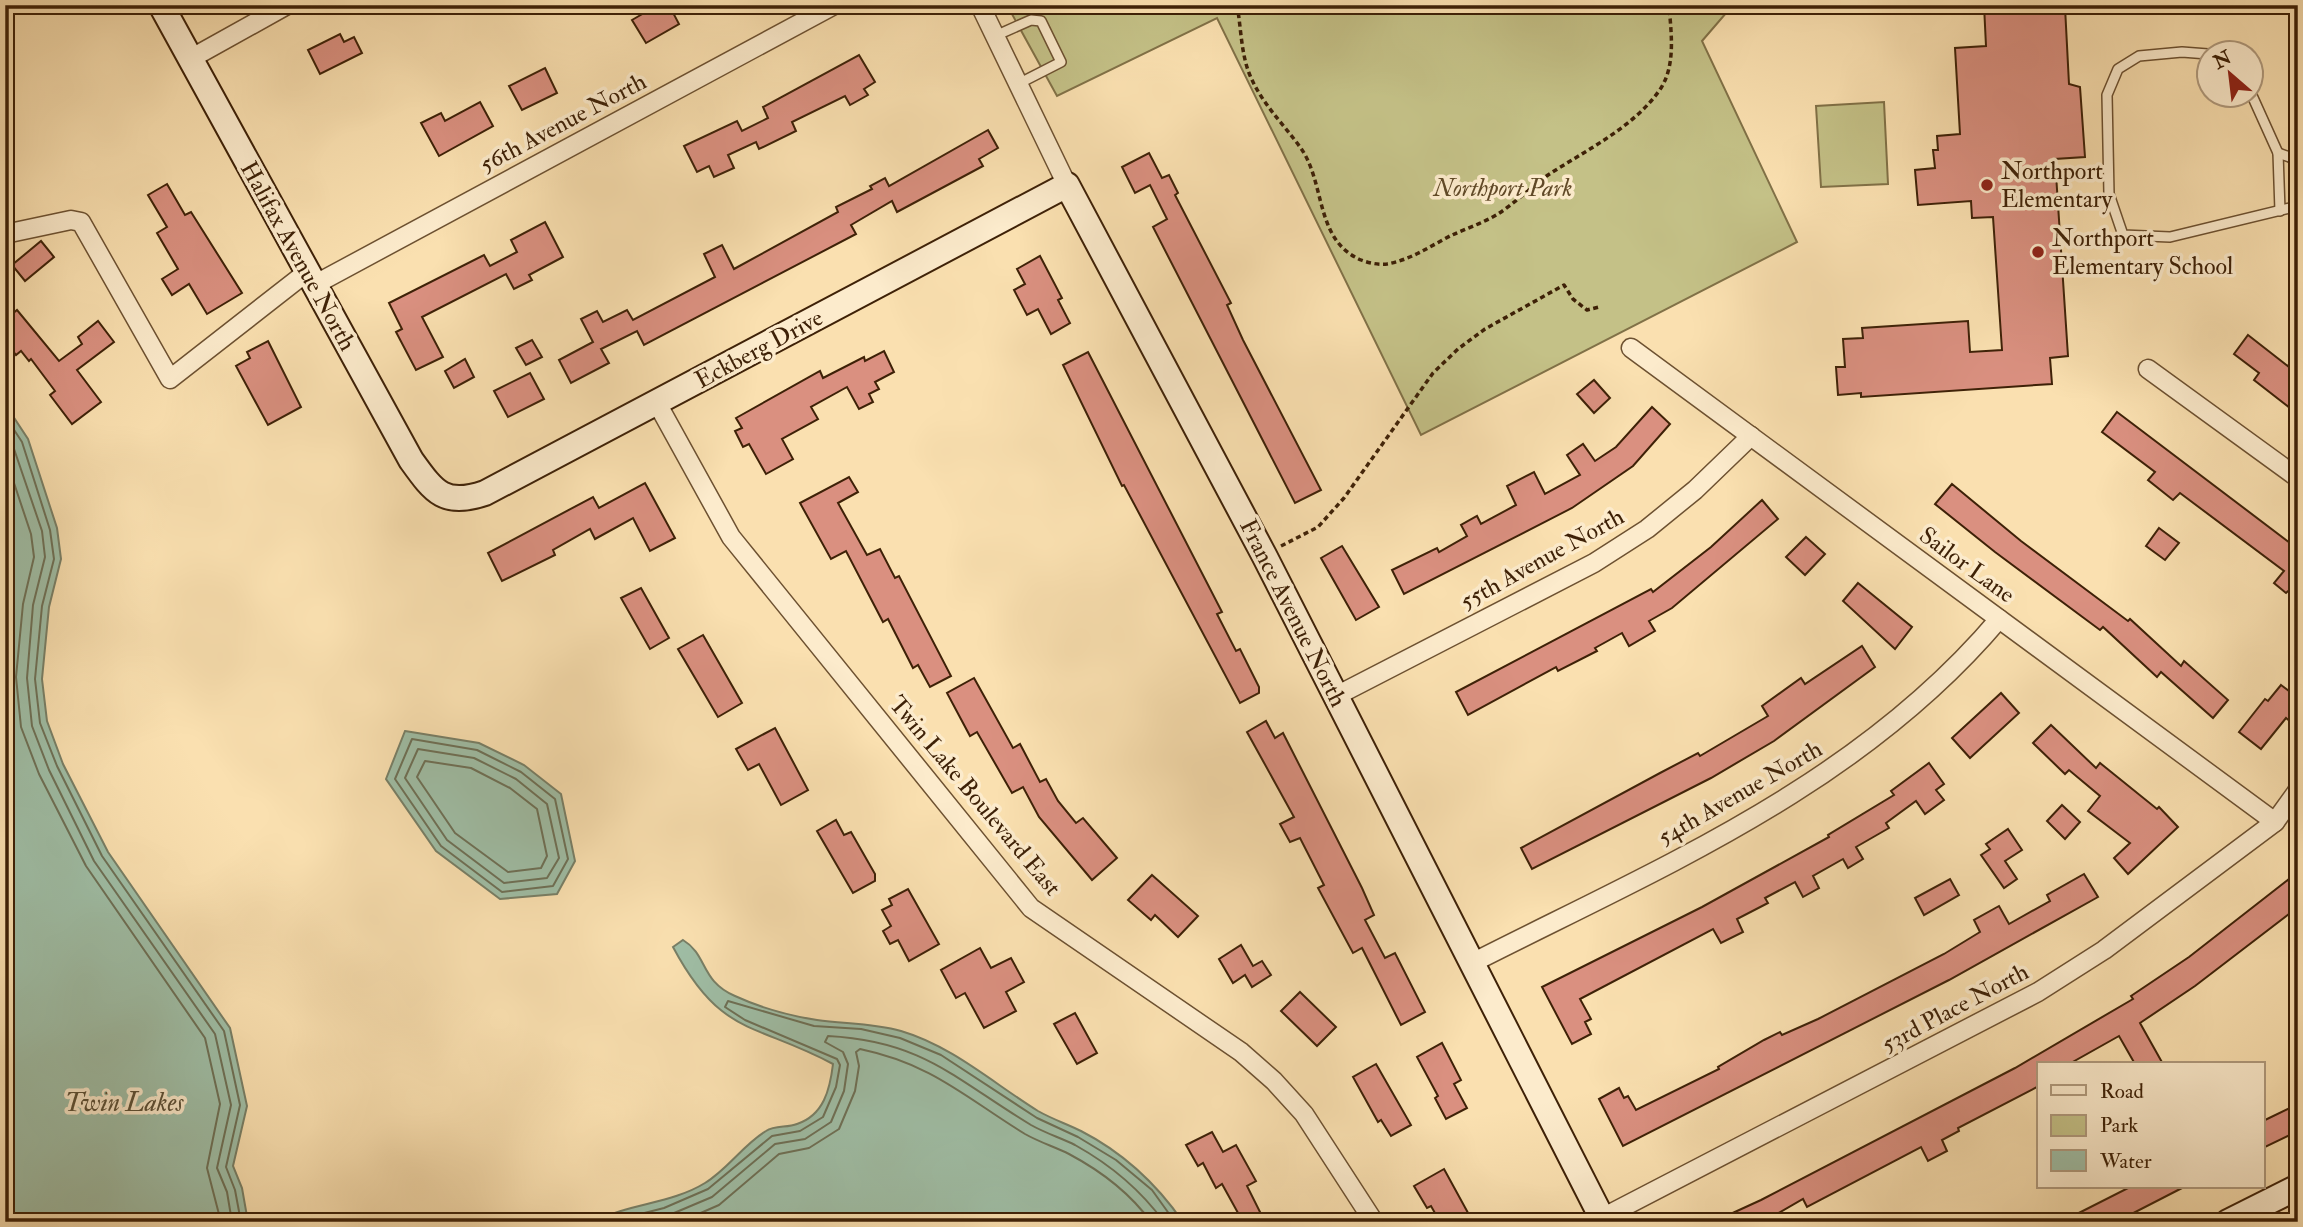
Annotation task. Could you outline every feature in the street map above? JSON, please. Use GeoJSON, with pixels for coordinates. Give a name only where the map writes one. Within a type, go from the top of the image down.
{"type":"FeatureCollection","features":[{"type":"Feature","properties":{"kind":"street","name":"Halifax Avenue North"},"geometry":{"type":"LineString","coordinates":[[161,5],[411,460],[430,486],[447,498]]}},
{"type":"Feature","properties":{"kind":"street"},"geometry":{"type":"LineString","coordinates":[[190,59],[287,5]]}},
{"type":"Feature","properties":{"kind":"street","name":"56th Avenue North"},"geometry":{"type":"LineString","coordinates":[[5,234],[71,219],[81,222],[170,379],[311,278],[834,5]]}},
{"type":"Feature","properties":{"kind":"street","name":"France Avenue North"},"geometry":{"type":"LineString","coordinates":[[980,5],[1067,185],[1264,555],[1603,1220]]}},
{"type":"Feature","properties":{"kind":"street","name":"Eckberg Drive"},"geometry":{"type":"LineString","coordinates":[[447,498],[465,499],[485,493],[1067,185]]}},
{"type":"Feature","properties":{"kind":"street","name":"Sailor Lane"},"geometry":{"type":"LineString","coordinates":[[1631,348],[2275,822]]}},
{"type":"Feature","properties":{"kind":"street"},"geometry":{"type":"LineString","coordinates":[[2148,369],[2298,478]]}},
{"type":"Feature","properties":{"kind":"street","name":"Twin Lake Boulevard East"},"geometry":{"type":"LineString","coordinates":[[657,403],[731,537],[1031,908],[1215,1034],[1274,1081],[1304,1114],[1374,1222]]}},
{"type":"Feature","properties":{"kind":"street","name":"55th Avenue North"},"geometry":{"type":"LineString","coordinates":[[1336,696],[1605,556],[1647,529],[1696,490],[1751,436]]}},
{"type":"Feature","properties":{"kind":"street","name":"54th Avenue North"},"geometry":{"type":"LineString","coordinates":[[1472,963],[1733,830],[1795,795],[1856,754],[1912,708],[1965,659],[1999,619]]}},
{"type":"Feature","properties":{"kind":"street","name":"53rd Place North"},"geometry":{"type":"LineString","coordinates":[[1603,1220],[2038,992],[2104,950],[2275,822],[2298,790]]}},
{"type":"Feature","properties":{"kind":"street"},"geometry":{"type":"LineString","coordinates":[[2228,1222],[2255,1216],[2298,1187]]}},
{"type":"Feature","properties":{"kind":"lane"},"geometry":{"type":"LineString","coordinates":[[995,36],[1031,20],[1041,21],[1048,30],[1061,62],[1018,84]]}},
{"type":"Feature","properties":{"kind":"lane"},"geometry":{"type":"LineString","coordinates":[[2194,53],[2139,56],[2118,69],[2107,95],[2109,194],[2123,235],[2170,237],[2220,222],[2298,206]]}},
{"type":"Feature","properties":{"kind":"lane"},"geometry":{"type":"LineString","coordinates":[[2257,108],[2277,153],[2280,211]]}},
{"type":"Feature","properties":{"kind":"lane"},"geometry":{"type":"LineString","coordinates":[[2277,153],[2298,160]]}},
{"type":"Feature","properties":{"kind":"path"},"geometry":{"type":"LineString","coordinates":[[1237,5],[1248,71],[1271,113],[1301,147],[1308,161],[1328,228],[1350,254],[1361,260],[1384,264],[1418,254],[1498,214],[1551,173],[1588,152],[1647,104],[1662,87],[1669,68],[1672,45],[1669,5]]}},
{"type":"Feature","properties":{"kind":"path"},"geometry":{"type":"LineString","coordinates":[[1264,555],[1318,527],[1378,454],[1433,373],[1458,349],[1485,329],[1564,285],[1573,299],[1587,310],[1599,307]]}},
{"type":"Feature","properties":{"kind":"green space","name":"Northport Park"},"geometry":{"type":"Polygon","coordinates":[[[1007,5],[1733,5],[1702,41],[1797,242],[1421,435],[1217,18],[1057,96],[1007,5]]]}},
{"type":"Feature","properties":{"kind":"green space"},"geometry":{"type":"Polygon","coordinates":[[[1884,102],[1888,184],[1821,187],[1816,106],[1884,102]]]}},
{"type":"Feature","properties":{"kind":"water","name":"Twin Lakes"},"geometry":{"type":"Polygon","coordinates":[[[5,404],[28,439],[57,528],[61,559],[49,607],[42,679],[47,721],[63,764],[108,852],[230,1028],[247,1106],[233,1166],[242,1188],[248,1222],[5,1222],[5,404]]]}},
{"type":"Feature","properties":{"kind":"water"},"geometry":{"type":"Polygon","coordinates":[[[405,731],[479,743],[524,765],[561,794],[575,861],[557,894],[500,899],[436,851],[386,779],[405,731]]]}},
{"type":"Feature","properties":{"kind":"water"},"geometry":{"type":"Polygon","coordinates":[[[683,940],[697,953],[716,983],[744,1000],[807,1018],[880,1026],[901,1031],[938,1046],[1038,1111],[1081,1131],[1125,1159],[1162,1194],[1183,1222],[594,1222],[621,1211],[678,1195],[705,1183],[766,1131],[797,1124],[814,1114],[824,1100],[830,1083],[833,1064],[741,1024],[707,997],[690,976],[673,947],[683,940]]]}},
{"type":"Feature","properties":{"kind":"building"},"geometry":{"type":"Polygon","coordinates":[[[658,5],[669,5],[679,24],[646,43],[632,20],[658,5]]]}},
{"type":"Feature","properties":{"kind":"building","name":"Northport Elementary"},"geometry":{"type":"Polygon","coordinates":[[[1984,5],[2065,7],[2069,84],[2080,87],[2085,157],[2055,159],[2068,356],[2050,358],[2052,384],[1861,397],[1861,393],[1838,395],[1836,367],[1845,367],[1843,339],[1863,338],[1862,328],[1968,321],[1970,352],[2002,350],[1993,217],[1972,218],[1971,201],[1918,205],[1915,170],[1935,168],[1933,150],[1938,150],[1937,136],[1960,134],[1955,48],[1986,46],[1984,5]]]}},
{"type":"Feature","properties":{"kind":"building"},"geometry":{"type":"Polygon","coordinates":[[[340,34],[344,42],[354,37],[362,53],[320,74],[308,50],[340,34]]]}},
{"type":"Feature","properties":{"kind":"building"},"geometry":{"type":"Polygon","coordinates":[[[859,55],[875,82],[864,89],[868,95],[850,105],[845,96],[792,122],[796,131],[759,149],[756,142],[728,155],[734,168],[714,177],[709,166],[697,172],[684,146],[737,121],[742,131],[768,118],[763,107],[859,55]]]}},
{"type":"Feature","properties":{"kind":"building"},"geometry":{"type":"Polygon","coordinates":[[[545,68],[557,93],[522,110],[509,86],[545,68]]]}},
{"type":"Feature","properties":{"kind":"building"},"geometry":{"type":"Polygon","coordinates":[[[480,102],[493,126],[439,156],[421,123],[441,113],[445,121],[480,102]]]}},
{"type":"Feature","properties":{"kind":"building"},"geometry":{"type":"Polygon","coordinates":[[[988,130],[998,148],[979,159],[983,166],[897,212],[892,201],[851,225],[856,234],[644,345],[637,331],[601,349],[609,363],[571,383],[559,360],[593,342],[581,319],[597,311],[603,322],[627,310],[633,320],[715,277],[704,254],[722,245],[734,269],[838,212],[836,207],[872,189],[870,186],[885,178],[889,186],[988,130]]]}},
{"type":"Feature","properties":{"kind":"building"},"geometry":{"type":"Polygon","coordinates":[[[1149,153],[1162,178],[1169,175],[1178,193],[1175,195],[1231,303],[1227,305],[1243,340],[1321,490],[1295,503],[1153,227],[1167,219],[1150,185],[1135,193],[1122,167],[1149,153]]]}},
{"type":"Feature","properties":{"kind":"building"},"geometry":{"type":"Polygon","coordinates":[[[167,184],[185,215],[191,212],[242,293],[207,314],[189,284],[172,295],[162,279],[178,269],[157,233],[167,227],[148,195],[167,184]]]}},
{"type":"Feature","properties":{"kind":"building"},"geometry":{"type":"Polygon","coordinates":[[[545,222],[563,257],[529,275],[532,280],[514,289],[506,274],[422,317],[443,357],[416,370],[396,332],[402,329],[389,303],[484,255],[490,266],[517,252],[511,240],[545,222]]]}},
{"type":"Feature","properties":{"kind":"building"},"geometry":{"type":"Polygon","coordinates":[[[41,241],[54,257],[25,281],[12,265],[41,241]]]}},
{"type":"Feature","properties":{"kind":"building"},"geometry":{"type":"Polygon","coordinates":[[[1040,256],[1062,298],[1058,300],[1070,323],[1051,334],[1038,309],[1027,315],[1014,290],[1025,284],[1017,269],[1040,256]]]}},
{"type":"Feature","properties":{"kind":"building"},"geometry":{"type":"Polygon","coordinates":[[[17,310],[59,361],[82,344],[78,337],[98,321],[114,342],[77,370],[101,402],[72,424],[50,395],[55,391],[31,359],[29,361],[21,351],[16,355],[5,342],[5,320],[17,310]]]}},
{"type":"Feature","properties":{"kind":"building"},"geometry":{"type":"Polygon","coordinates":[[[2248,335],[2298,374],[2298,397],[2290,408],[2254,380],[2259,373],[2234,354],[2248,335]]]}},
{"type":"Feature","properties":{"kind":"building"},"geometry":{"type":"Polygon","coordinates":[[[532,340],[542,357],[526,365],[516,348],[532,340]]]}},
{"type":"Feature","properties":{"kind":"building"},"geometry":{"type":"Polygon","coordinates":[[[268,341],[301,407],[268,425],[236,366],[250,358],[247,352],[268,341]]]}},
{"type":"Feature","properties":{"kind":"building"},"geometry":{"type":"Polygon","coordinates":[[[884,351],[894,372],[875,382],[879,389],[869,394],[873,402],[859,409],[847,387],[811,407],[818,419],[782,439],[793,459],[766,474],[749,444],[743,447],[735,431],[742,428],[736,418],[820,371],[823,378],[864,357],[865,361],[884,351]]]}},
{"type":"Feature","properties":{"kind":"building"},"geometry":{"type":"Polygon","coordinates":[[[1088,352],[1222,612],[1217,614],[1236,651],[1240,649],[1259,687],[1259,693],[1240,703],[1124,485],[1122,486],[1063,365],[1088,352]]]}},
{"type":"Feature","properties":{"kind":"building"},"geometry":{"type":"Polygon","coordinates":[[[465,359],[474,377],[454,388],[445,371],[465,359]]]}},
{"type":"Feature","properties":{"kind":"building"},"geometry":{"type":"Polygon","coordinates":[[[530,373],[544,399],[508,417],[494,391],[530,373]]]}},
{"type":"Feature","properties":{"kind":"building"},"geometry":{"type":"Polygon","coordinates":[[[1594,380],[1610,398],[1594,413],[1577,394],[1594,380]]]}},
{"type":"Feature","properties":{"kind":"building"},"geometry":{"type":"Polygon","coordinates":[[[1652,407],[1670,424],[1633,466],[1572,508],[1404,594],[1392,570],[1437,548],[1439,552],[1467,536],[1461,525],[1477,516],[1481,524],[1516,505],[1507,486],[1534,472],[1545,494],[1580,475],[1567,455],[1583,444],[1595,461],[1616,447],[1652,407]]]}},
{"type":"Feature","properties":{"kind":"building"},"geometry":{"type":"Polygon","coordinates":[[[2117,412],[2298,549],[2298,582],[2286,593],[2274,583],[2284,571],[2180,493],[2173,500],[2148,480],[2155,472],[2102,432],[2117,412]]]}},
{"type":"Feature","properties":{"kind":"building"},"geometry":{"type":"Polygon","coordinates":[[[849,477],[858,492],[838,503],[867,555],[880,549],[895,578],[899,576],[951,676],[930,687],[918,665],[913,668],[888,619],[883,622],[846,551],[831,559],[800,503],[849,477]]]}},
{"type":"Feature","properties":{"kind":"building"},"geometry":{"type":"Polygon","coordinates":[[[645,483],[675,538],[650,551],[633,518],[595,539],[590,529],[553,550],[555,555],[502,581],[488,553],[593,497],[599,508],[645,483]]]}},
{"type":"Feature","properties":{"kind":"building"},"geometry":{"type":"Polygon","coordinates":[[[1952,484],[2021,541],[2128,621],[2130,619],[2181,666],[2184,661],[2228,700],[2213,718],[2161,672],[2157,677],[2103,627],[2100,630],[1935,504],[1952,484]]]}},
{"type":"Feature","properties":{"kind":"building"},"geometry":{"type":"Polygon","coordinates":[[[1762,500],[1778,519],[1672,608],[1649,621],[1655,631],[1629,646],[1622,633],[1595,648],[1597,651],[1558,671],[1556,667],[1468,715],[1456,692],[1651,589],[1653,592],[1711,547],[1762,500]]]}},
{"type":"Feature","properties":{"kind":"building"},"geometry":{"type":"Polygon","coordinates":[[[2159,528],[2179,543],[2165,560],[2146,546],[2159,528]]]}},
{"type":"Feature","properties":{"kind":"building"},"geometry":{"type":"Polygon","coordinates":[[[1806,537],[1825,554],[1805,575],[1786,557],[1806,537]]]}},
{"type":"Feature","properties":{"kind":"building"},"geometry":{"type":"Polygon","coordinates":[[[1342,546],[1379,607],[1356,620],[1321,558],[1342,546]]]}},
{"type":"Feature","properties":{"kind":"building"},"geometry":{"type":"Polygon","coordinates":[[[1858,583],[1912,627],[1895,649],[1843,601],[1858,583]]]}},
{"type":"Feature","properties":{"kind":"building"},"geometry":{"type":"Polygon","coordinates":[[[641,588],[669,638],[650,649],[621,598],[641,588]]]}},
{"type":"Feature","properties":{"kind":"building"},"geometry":{"type":"Polygon","coordinates":[[[703,635],[742,703],[718,717],[678,649],[703,635]]]}},
{"type":"Feature","properties":{"kind":"building"},"geometry":{"type":"Polygon","coordinates":[[[1862,646],[1875,667],[1774,741],[1711,778],[1532,869],[1521,848],[1698,753],[1700,756],[1768,716],[1762,706],[1801,678],[1805,684],[1862,646]]]}},
{"type":"Feature","properties":{"kind":"building"},"geometry":{"type":"Polygon","coordinates":[[[974,678],[1013,748],[1020,744],[1040,782],[1046,779],[1058,801],[1076,823],[1083,818],[1117,858],[1092,880],[1039,817],[1023,787],[1012,793],[977,732],[970,736],[947,693],[974,678]]]}},
{"type":"Feature","properties":{"kind":"building"},"geometry":{"type":"Polygon","coordinates":[[[2281,685],[2298,698],[2298,713],[2291,722],[2286,718],[2261,749],[2239,732],[2265,699],[2268,701],[2281,685]]]}},
{"type":"Feature","properties":{"kind":"building"},"geometry":{"type":"Polygon","coordinates":[[[2001,693],[2019,713],[1970,758],[1952,738],[2001,693]]]}},
{"type":"Feature","properties":{"kind":"building"},"geometry":{"type":"Polygon","coordinates":[[[1266,721],[1275,738],[1283,733],[1362,888],[1374,915],[1365,920],[1385,958],[1395,953],[1425,1012],[1401,1025],[1362,948],[1353,953],[1318,888],[1324,885],[1300,838],[1290,842],[1280,824],[1294,817],[1247,732],[1266,721]]]}},
{"type":"Feature","properties":{"kind":"building"},"geometry":{"type":"Polygon","coordinates":[[[2051,725],[2096,768],[2100,763],[2157,809],[2159,807],[2178,827],[2128,874],[2114,858],[2130,843],[2088,811],[2100,796],[2069,770],[2065,774],[2033,743],[2051,725]]]}},
{"type":"Feature","properties":{"kind":"building"},"geometry":{"type":"Polygon","coordinates":[[[775,728],[808,790],[781,805],[759,764],[748,770],[736,749],[775,728]]]}},
{"type":"Feature","properties":{"kind":"building"},"geometry":{"type":"Polygon","coordinates":[[[1929,763],[1944,784],[1936,790],[1944,800],[1925,814],[1916,801],[1886,823],[1889,828],[1856,847],[1863,859],[1848,868],[1843,859],[1813,876],[1819,888],[1803,897],[1795,882],[1765,898],[1768,903],[1737,919],[1743,932],[1721,943],[1713,929],[1580,999],[1591,1019],[1585,1022],[1591,1034],[1572,1044],[1542,987],[1702,907],[1829,837],[1828,835],[1894,795],[1891,791],[1929,763]]]}},
{"type":"Feature","properties":{"kind":"building"},"geometry":{"type":"Polygon","coordinates":[[[2062,805],[2080,822],[2065,839],[2047,821],[2062,805]]]}},
{"type":"Feature","properties":{"kind":"building"},"geometry":{"type":"Polygon","coordinates":[[[836,820],[844,835],[851,832],[875,874],[875,881],[853,893],[817,831],[836,820]]]}},
{"type":"Feature","properties":{"kind":"building"},"geometry":{"type":"Polygon","coordinates":[[[2008,829],[2022,850],[2005,861],[2017,879],[2004,888],[1981,855],[1990,849],[1986,844],[2008,829]]]}},
{"type":"Feature","properties":{"kind":"building"},"geometry":{"type":"Polygon","coordinates":[[[2298,872],[2298,907],[2195,986],[2140,1023],[2162,1062],[2134,1062],[2119,1036],[2073,1062],[2037,1062],[2037,1087],[1958,1128],[1959,1131],[1942,1140],[1947,1151],[1928,1161],[1921,1147],[1807,1207],[1803,1199],[1763,1222],[1713,1222],[1761,1200],[2015,1068],[2133,999],[2131,996],[2189,957],[2298,872]]]}},
{"type":"Feature","properties":{"kind":"building"},"geometry":{"type":"Polygon","coordinates":[[[2084,874],[2098,897],[1949,980],[1623,1146],[1599,1099],[1619,1088],[1624,1098],[1628,1096],[1636,1110],[1719,1069],[1718,1067],[1764,1040],[1818,1019],[1944,954],[1980,932],[1974,920],[1999,906],[2009,924],[2050,901],[2047,895],[2084,874]]]}},
{"type":"Feature","properties":{"kind":"building"},"geometry":{"type":"Polygon","coordinates":[[[1152,875],[1198,916],[1178,937],[1155,915],[1151,920],[1128,900],[1152,875]]]}},
{"type":"Feature","properties":{"kind":"building"},"geometry":{"type":"Polygon","coordinates":[[[1950,879],[1959,895],[1924,915],[1915,898],[1950,879]]]}},
{"type":"Feature","properties":{"kind":"building"},"geometry":{"type":"Polygon","coordinates":[[[908,889],[939,944],[909,961],[898,940],[890,944],[883,931],[891,926],[882,910],[892,905],[889,899],[908,889]]]}},
{"type":"Feature","properties":{"kind":"building"},"geometry":{"type":"Polygon","coordinates":[[[1241,945],[1253,966],[1262,961],[1271,975],[1252,987],[1245,975],[1233,983],[1219,959],[1241,945]]]}},
{"type":"Feature","properties":{"kind":"building"},"geometry":{"type":"Polygon","coordinates":[[[980,948],[991,968],[1011,958],[1024,982],[1006,992],[1016,1011],[984,1028],[965,993],[956,998],[941,970],[980,948]]]}},
{"type":"Feature","properties":{"kind":"building"},"geometry":{"type":"Polygon","coordinates":[[[1300,992],[1336,1027],[1317,1046],[1281,1011],[1300,992]]]}},
{"type":"Feature","properties":{"kind":"building"},"geometry":{"type":"Polygon","coordinates":[[[1075,1013],[1097,1053],[1077,1064],[1054,1024],[1075,1013]]]}},
{"type":"Feature","properties":{"kind":"building"},"geometry":{"type":"Polygon","coordinates":[[[1442,1043],[1461,1080],[1454,1084],[1467,1108],[1446,1119],[1435,1098],[1438,1096],[1417,1057],[1442,1043]]]}},
{"type":"Feature","properties":{"kind":"building"},"geometry":{"type":"Polygon","coordinates":[[[1376,1064],[1411,1125],[1391,1136],[1381,1120],[1378,1122],[1353,1077],[1376,1064]]]}},
{"type":"Feature","properties":{"kind":"building"},"geometry":{"type":"Polygon","coordinates":[[[2298,1104],[2298,1131],[2264,1148],[2264,1121],[2298,1104]]]}},
{"type":"Feature","properties":{"kind":"building"},"geometry":{"type":"Polygon","coordinates":[[[1212,1132],[1223,1152],[1236,1145],[1256,1181],[1247,1186],[1265,1222],[1243,1222],[1222,1184],[1216,1188],[1203,1163],[1198,1166],[1186,1145],[1212,1132]]]}},
{"type":"Feature","properties":{"kind":"building"},"geometry":{"type":"Polygon","coordinates":[[[1444,1169],[1473,1222],[1440,1222],[1431,1206],[1427,1208],[1414,1186],[1444,1169]]]}},
{"type":"Feature","properties":{"kind":"building"},"geometry":{"type":"Polygon","coordinates":[[[2128,1188],[2182,1188],[2116,1222],[2061,1222],[2128,1188]]]}},
{"type":"Feature","properties":{"kind":"place","name":"Northport Elementary"},"geometry":{"type":"Point","coordinates":[1987,185]}},
{"type":"Feature","properties":{"kind":"place","name":"Northport Elementary School"},"geometry":{"type":"Point","coordinates":[2038,252]}}]}
